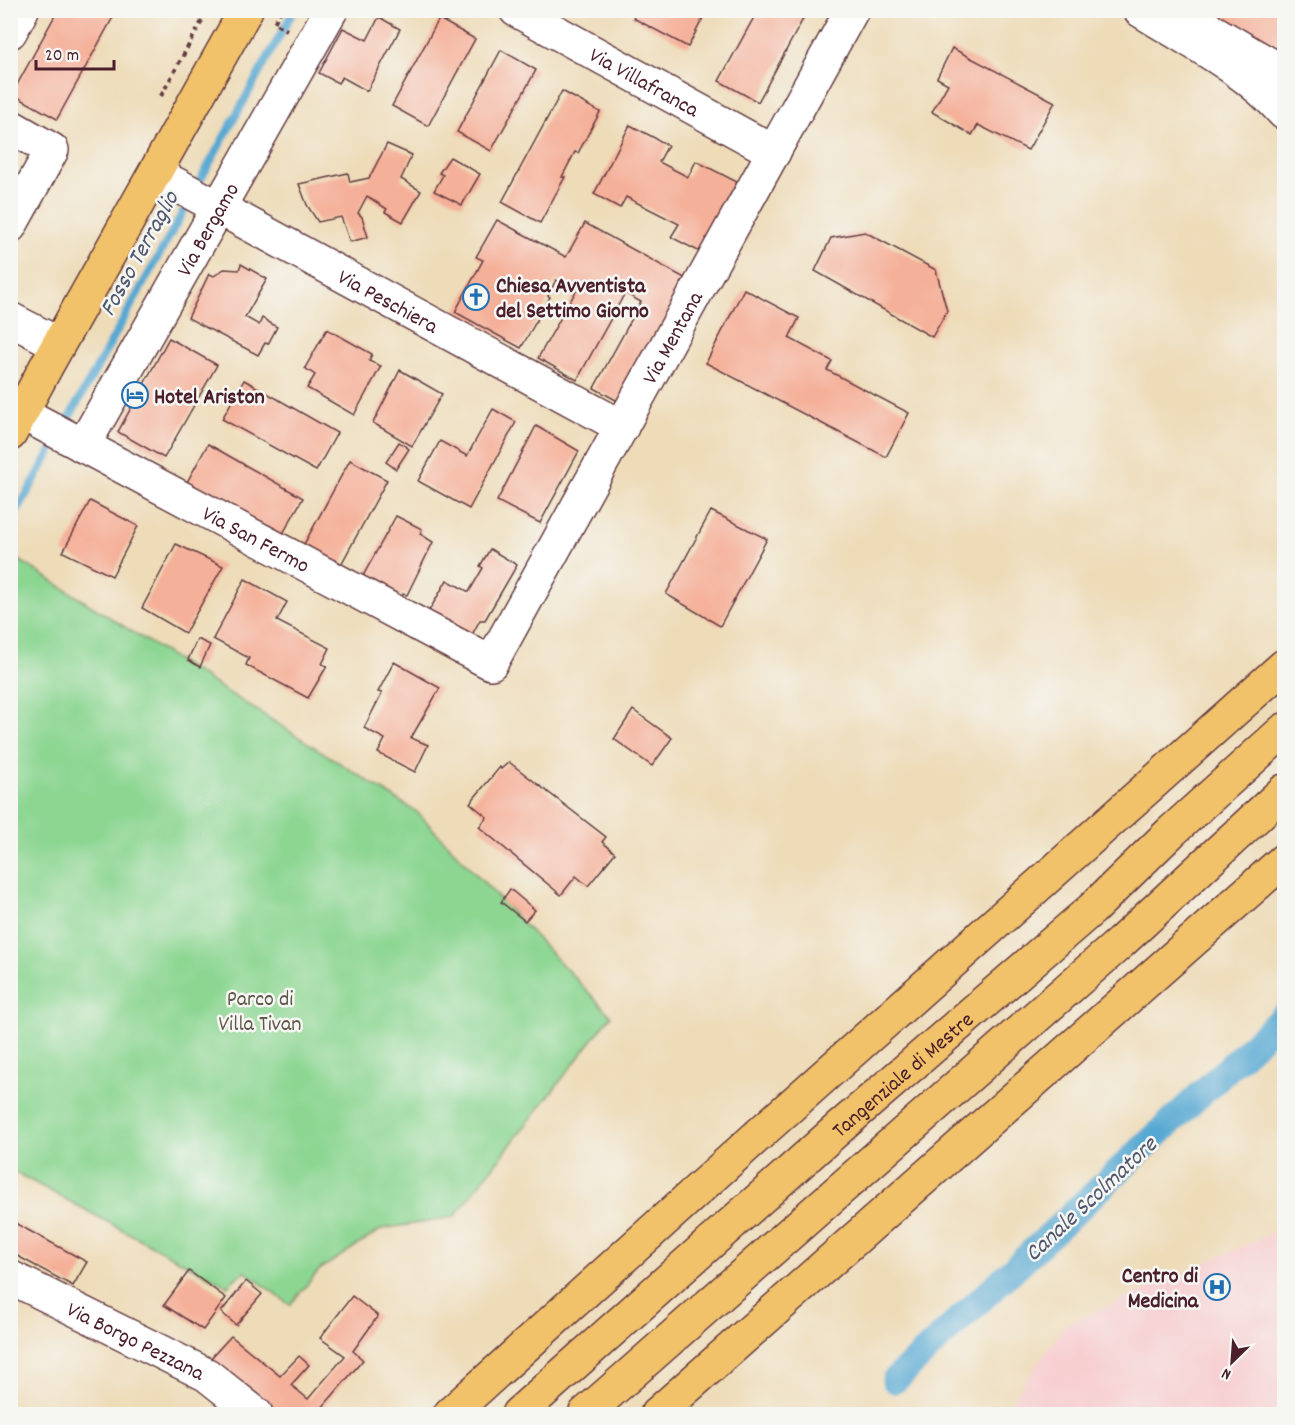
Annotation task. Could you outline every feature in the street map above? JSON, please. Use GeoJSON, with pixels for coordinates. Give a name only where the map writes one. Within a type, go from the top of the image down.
{"type":"FeatureCollection","features":[{"type":"Feature","properties":{"kind":"main road"},"geometry":{"type":"LineString","coordinates":[[46,431],[58,344],[165,179],[260,17]]}},
{"type":"Feature","properties":{"kind":"main road"},"geometry":{"type":"LineString","coordinates":[[450,1414],[765,1129],[1284,666]]}},
{"type":"Feature","properties":{"kind":"main road","name":"Tangenziale di Mestre"},"geometry":{"type":"LineString","coordinates":[[518,1414],[839,1128],[1092,909],[1171,832],[1284,730]]}},
{"type":"Feature","properties":{"kind":"main road","name":"Tangenziale di Mestre"},"geometry":{"type":"LineString","coordinates":[[585,1414],[1120,944],[1284,791]]}},
{"type":"Feature","properties":{"kind":"main road"},"geometry":{"type":"LineString","coordinates":[[657,1414],[1284,860]]}},
{"type":"Feature","properties":{"kind":"street"},"geometry":{"type":"LineString","coordinates":[[10,32],[22,10]]}},
{"type":"Feature","properties":{"kind":"street","name":"Via Bergamo"},"geometry":{"type":"LineString","coordinates":[[46,431],[212,205],[331,10]]}},
{"type":"Feature","properties":{"kind":"street","name":"Via Villafranca"},"geometry":{"type":"LineString","coordinates":[[516,10],[774,152]]}},
{"type":"Feature","properties":{"kind":"street","name":"Via Mentana"},"geometry":{"type":"LineString","coordinates":[[491,663],[852,10]]}},
{"type":"Feature","properties":{"kind":"street"},"geometry":{"type":"LineString","coordinates":[[1140,10],[1230,53],[1284,73]]}},
{"type":"Feature","properties":{"kind":"street"},"geometry":{"type":"LineString","coordinates":[[1186,10],[1230,53],[1284,113]]}},
{"type":"Feature","properties":{"kind":"street"},"geometry":{"type":"LineString","coordinates":[[10,126],[52,150],[10,226]]}},
{"type":"Feature","properties":{"kind":"street","name":"Via Peschiera"},"geometry":{"type":"LineString","coordinates":[[165,179],[622,427]]}},
{"type":"Feature","properties":{"kind":"street"},"geometry":{"type":"LineString","coordinates":[[10,319],[58,344]]}},
{"type":"Feature","properties":{"kind":"street","name":"Via San Fermo"},"geometry":{"type":"LineString","coordinates":[[46,431],[491,663]]}},
{"type":"Feature","properties":{"kind":"street","name":"Via Borgo Pezzana"},"geometry":{"type":"LineString","coordinates":[[10,1277],[207,1375],[256,1414]]}},
{"type":"Feature","properties":{"kind":"path"},"geometry":{"type":"LineString","coordinates":[[260,17],[281,10]]}},
{"type":"Feature","properties":{"kind":"shaded area","name":"Centro di Medicina"},"geometry":{"type":"Polygon","coordinates":[[[1284,1228],[1284,1414],[1002,1414],[1065,1325],[1284,1228]]]}},
{"type":"Feature","properties":{"kind":"green space","name":"Parco di Villa Tivan"},"geometry":{"type":"Polygon","coordinates":[[[16,558],[417,812],[611,1016],[454,1217],[382,1229],[319,1270],[290,1305],[244,1271],[227,1286],[11,1170],[10,568],[16,558]]]}},
{"type":"Feature","properties":{"kind":"building"},"geometry":{"type":"Polygon","coordinates":[[[58,10],[117,10],[57,119],[12,94],[58,10]]]}},
{"type":"Feature","properties":{"kind":"building"},"geometry":{"type":"Polygon","coordinates":[[[637,10],[707,10],[688,47],[633,18],[637,10]]]}},
{"type":"Feature","properties":{"kind":"building"},"geometry":{"type":"Polygon","coordinates":[[[758,10],[788,10],[803,19],[758,102],[719,81],[758,10]]]}},
{"type":"Feature","properties":{"kind":"building"},"geometry":{"type":"Polygon","coordinates":[[[1197,10],[1284,10],[1284,62],[1197,10]]]}},
{"type":"Feature","properties":{"kind":"building"},"geometry":{"type":"Polygon","coordinates":[[[379,17],[400,29],[367,91],[342,77],[338,83],[319,73],[343,28],[367,40],[379,17]]]}},
{"type":"Feature","properties":{"kind":"building"},"geometry":{"type":"Polygon","coordinates":[[[439,19],[475,39],[428,126],[392,106],[439,19]]]}},
{"type":"Feature","properties":{"kind":"building"},"geometry":{"type":"Polygon","coordinates":[[[952,48],[1055,102],[1028,150],[978,125],[972,135],[932,112],[948,84],[937,78],[952,48]]]}},
{"type":"Feature","properties":{"kind":"building"},"geometry":{"type":"Polygon","coordinates":[[[501,50],[536,70],[491,151],[457,132],[501,50]]]}},
{"type":"Feature","properties":{"kind":"building"},"geometry":{"type":"Polygon","coordinates":[[[562,91],[600,112],[578,153],[575,152],[562,177],[565,177],[540,223],[502,202],[562,91]]]}},
{"type":"Feature","properties":{"kind":"building"},"geometry":{"type":"Polygon","coordinates":[[[630,125],[668,145],[659,162],[688,177],[696,161],[737,182],[700,252],[671,237],[679,224],[626,197],[620,208],[594,194],[630,125]]]}},
{"type":"Feature","properties":{"kind":"building"},"geometry":{"type":"Polygon","coordinates":[[[387,144],[412,155],[401,179],[421,191],[403,222],[385,212],[387,209],[367,196],[358,213],[362,217],[368,237],[350,242],[341,217],[318,222],[307,205],[299,184],[348,173],[350,182],[369,178],[387,144]]]}},
{"type":"Feature","properties":{"kind":"building"},"geometry":{"type":"Polygon","coordinates":[[[450,157],[480,174],[462,205],[434,191],[443,175],[439,173],[450,157]]]}},
{"type":"Feature","properties":{"kind":"building"},"geometry":{"type":"Polygon","coordinates":[[[497,220],[566,257],[585,223],[690,281],[623,404],[594,388],[641,302],[625,293],[577,380],[538,358],[576,291],[556,280],[548,296],[550,297],[521,348],[455,312],[483,260],[476,257],[497,220]]]}},
{"type":"Feature","properties":{"kind":"building"},"geometry":{"type":"Polygon","coordinates":[[[865,232],[936,270],[947,311],[932,337],[815,271],[831,238],[865,232]]]}},
{"type":"Feature","properties":{"kind":"building"},"geometry":{"type":"Polygon","coordinates":[[[241,264],[267,279],[245,317],[259,325],[262,318],[277,327],[268,344],[265,343],[258,355],[188,318],[209,274],[214,276],[224,269],[239,270],[241,264]]]}},
{"type":"Feature","properties":{"kind":"building"},"geometry":{"type":"Polygon","coordinates":[[[744,289],[799,318],[789,338],[832,361],[827,370],[909,413],[886,457],[706,363],[744,289]]]}},
{"type":"Feature","properties":{"kind":"building"},"geometry":{"type":"Polygon","coordinates":[[[327,329],[372,354],[369,361],[381,366],[354,415],[307,388],[315,375],[305,368],[327,329]]]}},
{"type":"Feature","properties":{"kind":"building"},"geometry":{"type":"Polygon","coordinates":[[[169,338],[217,365],[164,458],[118,432],[169,338]]]}},
{"type":"Feature","properties":{"kind":"building"},"geometry":{"type":"Polygon","coordinates":[[[400,370],[442,394],[412,446],[373,423],[400,370]]]}},
{"type":"Feature","properties":{"kind":"building"},"geometry":{"type":"Polygon","coordinates":[[[244,380],[337,433],[316,471],[222,419],[244,380]]]}},
{"type":"Feature","properties":{"kind":"building"},"geometry":{"type":"Polygon","coordinates":[[[493,409],[516,422],[469,509],[418,481],[440,441],[467,456],[493,409]]]}},
{"type":"Feature","properties":{"kind":"building"},"geometry":{"type":"Polygon","coordinates":[[[536,426],[579,451],[540,523],[497,501],[536,426]]]}},
{"type":"Feature","properties":{"kind":"building"},"geometry":{"type":"Polygon","coordinates":[[[399,442],[409,449],[396,469],[386,462],[399,442]]]}},
{"type":"Feature","properties":{"kind":"building"},"geometry":{"type":"Polygon","coordinates":[[[208,444],[303,498],[281,537],[186,484],[208,444]]]}},
{"type":"Feature","properties":{"kind":"building"},"geometry":{"type":"Polygon","coordinates":[[[350,460],[387,480],[338,570],[302,548],[350,460]]]}},
{"type":"Feature","properties":{"kind":"building"},"geometry":{"type":"Polygon","coordinates":[[[90,501],[138,526],[112,576],[63,552],[90,501]]]}},
{"type":"Feature","properties":{"kind":"building"},"geometry":{"type":"Polygon","coordinates":[[[711,511],[767,539],[720,626],[666,594],[711,511]]]}},
{"type":"Feature","properties":{"kind":"building"},"geometry":{"type":"Polygon","coordinates":[[[396,516],[422,529],[420,534],[433,542],[407,595],[403,594],[396,606],[358,585],[396,516]]]}},
{"type":"Feature","properties":{"kind":"building"},"geometry":{"type":"Polygon","coordinates":[[[176,544],[223,566],[185,633],[142,608],[176,544]]]}},
{"type":"Feature","properties":{"kind":"building"},"geometry":{"type":"Polygon","coordinates":[[[490,549],[517,565],[485,620],[480,620],[466,646],[423,621],[447,580],[469,592],[483,568],[480,566],[490,549]]]}},
{"type":"Feature","properties":{"kind":"building"},"geometry":{"type":"Polygon","coordinates":[[[245,579],[287,602],[277,621],[330,648],[322,664],[327,666],[308,698],[246,665],[249,658],[213,639],[245,579]]]}},
{"type":"Feature","properties":{"kind":"building"},"geometry":{"type":"Polygon","coordinates":[[[197,639],[210,645],[200,667],[188,660],[197,639]]]}},
{"type":"Feature","properties":{"kind":"building"},"geometry":{"type":"Polygon","coordinates":[[[394,662],[440,688],[411,738],[428,745],[415,772],[378,753],[385,739],[364,728],[382,693],[378,692],[394,662]]]}},
{"type":"Feature","properties":{"kind":"building"},"geometry":{"type":"Polygon","coordinates":[[[633,710],[672,738],[652,766],[614,739],[633,710]]]}},
{"type":"Feature","properties":{"kind":"building"},"geometry":{"type":"Polygon","coordinates":[[[509,762],[606,837],[602,842],[615,853],[588,886],[576,876],[561,895],[479,827],[487,817],[470,803],[500,767],[501,769],[509,762]]]}},
{"type":"Feature","properties":{"kind":"building"},"geometry":{"type":"Polygon","coordinates":[[[510,889],[535,910],[525,921],[501,902],[510,889]]]}},
{"type":"Feature","properties":{"kind":"building"},"geometry":{"type":"Polygon","coordinates":[[[15,1223],[87,1262],[73,1286],[10,1252],[10,1231],[15,1223]]]}},
{"type":"Feature","properties":{"kind":"building"},"geometry":{"type":"Polygon","coordinates":[[[189,1271],[226,1298],[203,1330],[164,1305],[189,1271]]]}},
{"type":"Feature","properties":{"kind":"building"},"geometry":{"type":"Polygon","coordinates":[[[246,1281],[262,1294],[236,1325],[221,1312],[246,1281]]]}},
{"type":"Feature","properties":{"kind":"building"},"geometry":{"type":"Polygon","coordinates":[[[352,1296],[378,1316],[353,1351],[363,1360],[321,1409],[324,1412],[322,1414],[275,1414],[210,1359],[231,1336],[280,1376],[299,1356],[309,1365],[291,1385],[308,1399],[345,1356],[320,1338],[352,1296]]]}},
{"type":"Feature","properties":{"kind":"waterway","name":"Fosso Terraglio"},"geometry":{"type":"LineString","coordinates":[[196,188],[294,10]]}},
{"type":"Feature","properties":{"kind":"waterway","name":"Fosso Terraglio"},"geometry":{"type":"LineString","coordinates":[[64,427],[189,201]]}},
{"type":"Feature","properties":{"kind":"waterway","name":"Fosso Terraglio"},"geometry":{"type":"LineString","coordinates":[[15,515],[57,440]]}},
{"type":"Feature","properties":{"kind":"waterway","name":"Canale Scolmatore"},"geometry":{"type":"LineString","coordinates":[[895,1380],[1284,1016]]}},
{"type":"Feature","properties":{"kind":"place","name":"Chiesa Avventista del Settimo Giorno"},"geometry":{"type":"Point","coordinates":[476,297]}},
{"type":"Feature","properties":{"kind":"place","name":"Hotel Ariston"},"geometry":{"type":"Point","coordinates":[135,395]}},
{"type":"Feature","properties":{"kind":"place","name":"Centro di Medicina"},"geometry":{"type":"Point","coordinates":[1217,1287]}}]}
